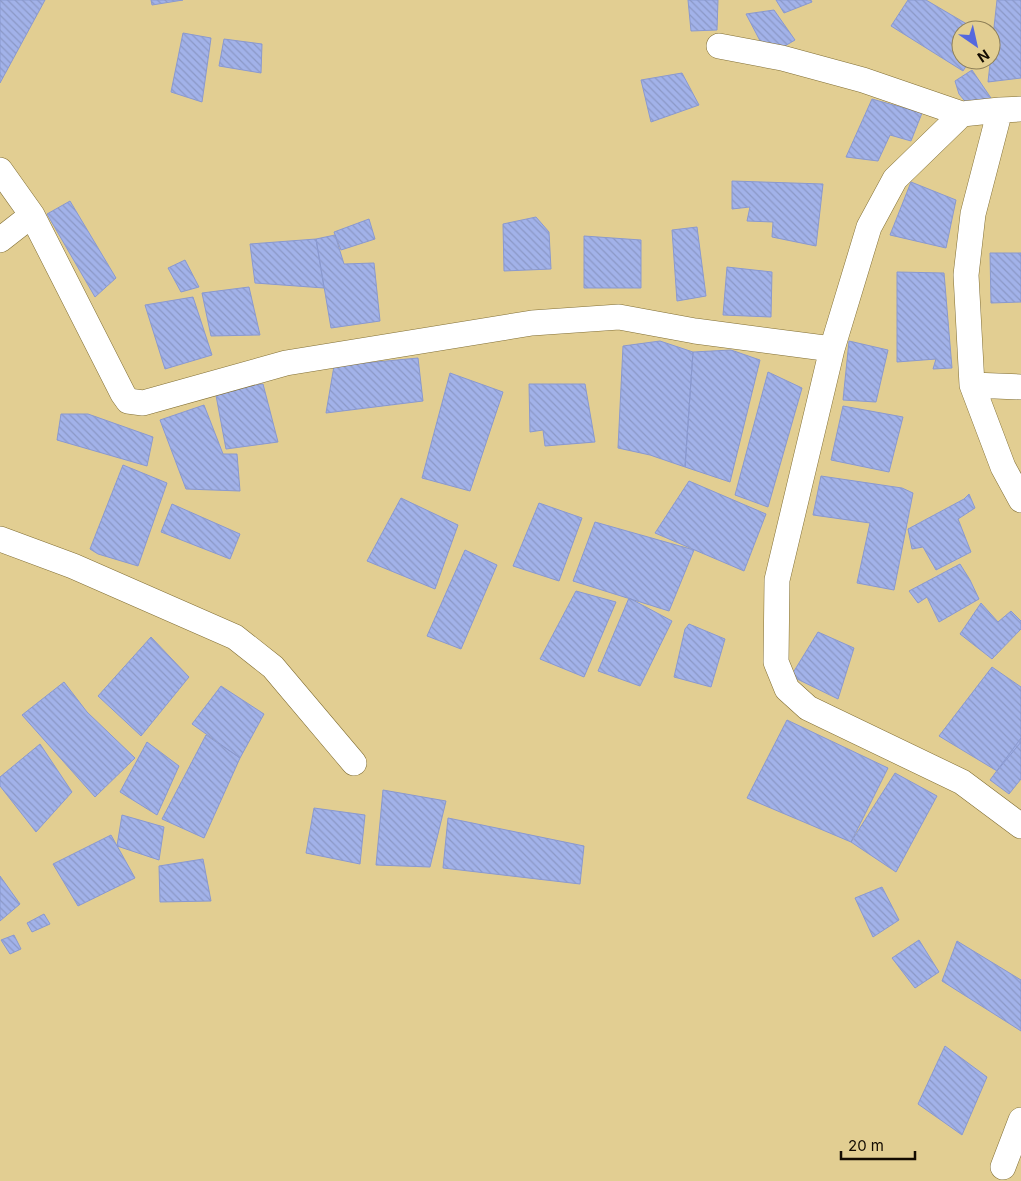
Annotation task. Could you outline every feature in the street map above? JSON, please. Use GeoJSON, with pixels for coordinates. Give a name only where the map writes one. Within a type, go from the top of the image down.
{"type":"FeatureCollection","features":[{"type":"Feature","properties":{"kind":"street"},"geometry":{"type":"LineString","coordinates":[[719,46],[782,58],[863,80],[962,114],[1011,109],[973,214],[966,275],[972,385],[1003,467],[1021,500]]}},
{"type":"Feature","properties":{"kind":"street"},"geometry":{"type":"LineString","coordinates":[[962,114],[895,179],[869,227],[832,349],[777,580],[776,662],[787,688],[808,708],[962,782],[1021,826]]}},
{"type":"Feature","properties":{"kind":"street"},"geometry":{"type":"LineString","coordinates":[[0,170],[32,215],[128,401],[144,403],[286,363],[532,323],[619,317],[695,331],[832,349]]}},
{"type":"Feature","properties":{"kind":"street"},"geometry":{"type":"LineString","coordinates":[[0,240],[32,215]]}},
{"type":"Feature","properties":{"kind":"street"},"geometry":{"type":"LineString","coordinates":[[972,385],[1021,387]]}},
{"type":"Feature","properties":{"kind":"street"},"geometry":{"type":"LineString","coordinates":[[0,539],[73,566],[235,637],[273,667],[354,763]]}},
{"type":"Feature","properties":{"kind":"street"},"geometry":{"type":"LineString","coordinates":[[1003,1167],[1021,1120]]}},
{"type":"Feature","properties":{"kind":"building"},"geometry":{"type":"Polygon","coordinates":[[[0,0],[45,0],[0,83],[0,0]]]}},
{"type":"Feature","properties":{"kind":"building"},"geometry":{"type":"Polygon","coordinates":[[[151,0],[183,0],[152,5],[151,0]]]}},
{"type":"Feature","properties":{"kind":"building"},"geometry":{"type":"Polygon","coordinates":[[[688,0],[718,0],[717,30],[691,31],[688,0]]]}},
{"type":"Feature","properties":{"kind":"building"},"geometry":{"type":"Polygon","coordinates":[[[776,0],[811,0],[812,2],[784,13],[776,0]]]}},
{"type":"Feature","properties":{"kind":"building"},"geometry":{"type":"Polygon","coordinates":[[[908,0],[926,0],[960,20],[951,20],[951,64],[891,26],[908,0]]]}},
{"type":"Feature","properties":{"kind":"building"},"geometry":{"type":"Polygon","coordinates":[[[997,0],[1021,0],[1021,78],[988,82],[989,70],[1001,70],[1001,20],[995,20],[997,0]]]}},
{"type":"Feature","properties":{"kind":"building"},"geometry":{"type":"Polygon","coordinates":[[[774,10],[795,40],[768,56],[746,14],[774,10]]]}},
{"type":"Feature","properties":{"kind":"building"},"geometry":{"type":"Polygon","coordinates":[[[183,33],[211,38],[202,102],[171,92],[183,33]]]}},
{"type":"Feature","properties":{"kind":"building"},"geometry":{"type":"Polygon","coordinates":[[[224,39],[262,44],[261,73],[219,66],[224,39]]]}},
{"type":"Feature","properties":{"kind":"building"},"geometry":{"type":"Polygon","coordinates":[[[972,70],[993,101],[974,112],[959,94],[955,81],[972,70]]]}},
{"type":"Feature","properties":{"kind":"building"},"geometry":{"type":"Polygon","coordinates":[[[682,73],[699,105],[651,122],[641,80],[682,73]]]}},
{"type":"Feature","properties":{"kind":"building"},"geometry":{"type":"Polygon","coordinates":[[[872,99],[922,113],[911,141],[890,135],[878,161],[846,157],[872,99]]]}},
{"type":"Feature","properties":{"kind":"building"},"geometry":{"type":"Polygon","coordinates":[[[732,181],[823,184],[816,246],[772,237],[773,222],[747,221],[750,207],[732,209],[732,181]]]}},
{"type":"Feature","properties":{"kind":"building"},"geometry":{"type":"Polygon","coordinates":[[[911,182],[956,200],[946,248],[890,235],[911,182]]]}},
{"type":"Feature","properties":{"kind":"building"},"geometry":{"type":"Polygon","coordinates":[[[70,201],[116,278],[95,297],[47,214],[70,201]]]}},
{"type":"Feature","properties":{"kind":"building"},"geometry":{"type":"Polygon","coordinates":[[[536,217],[549,232],[551,269],[504,271],[503,224],[536,217]]]}},
{"type":"Feature","properties":{"kind":"building"},"geometry":{"type":"Polygon","coordinates":[[[369,219],[375,239],[341,250],[334,232],[369,219]]]}},
{"type":"Feature","properties":{"kind":"building"},"geometry":{"type":"Polygon","coordinates":[[[697,227],[706,296],[677,301],[672,230],[697,227]]]}},
{"type":"Feature","properties":{"kind":"building"},"geometry":{"type":"Polygon","coordinates":[[[335,235],[344,264],[374,263],[380,321],[331,328],[316,239],[335,235]]]}},
{"type":"Feature","properties":{"kind":"building"},"geometry":{"type":"Polygon","coordinates":[[[584,236],[641,240],[641,288],[584,288],[584,236]]]}},
{"type":"Feature","properties":{"kind":"building"},"geometry":{"type":"Polygon","coordinates":[[[316,239],[324,288],[255,283],[250,244],[316,239]]]}},
{"type":"Feature","properties":{"kind":"building"},"geometry":{"type":"Polygon","coordinates":[[[990,253],[1021,253],[1021,302],[991,303],[990,253]]]}},
{"type":"Feature","properties":{"kind":"building"},"geometry":{"type":"Polygon","coordinates":[[[185,260],[199,287],[181,292],[168,268],[185,260]]]}},
{"type":"Feature","properties":{"kind":"building"},"geometry":{"type":"Polygon","coordinates":[[[727,267],[772,272],[771,317],[723,315],[727,267]]]}},
{"type":"Feature","properties":{"kind":"building"},"geometry":{"type":"Polygon","coordinates":[[[897,272],[944,273],[952,368],[933,369],[936,359],[897,362],[897,272]]]}},
{"type":"Feature","properties":{"kind":"building"},"geometry":{"type":"Polygon","coordinates":[[[249,287],[260,335],[211,336],[202,293],[249,287]]]}},
{"type":"Feature","properties":{"kind":"building"},"geometry":{"type":"Polygon","coordinates":[[[193,297],[212,355],[165,369],[145,305],[193,297]]]}},
{"type":"Feature","properties":{"kind":"building"},"geometry":{"type":"Polygon","coordinates":[[[660,341],[693,352],[685,467],[650,455],[618,448],[623,346],[660,341]]]}},
{"type":"Feature","properties":{"kind":"building"},"geometry":{"type":"Polygon","coordinates":[[[849,341],[888,350],[876,402],[843,400],[849,341]]]}},
{"type":"Feature","properties":{"kind":"building"},"geometry":{"type":"Polygon","coordinates":[[[731,350],[760,360],[730,482],[685,467],[693,352],[731,350]]]}},
{"type":"Feature","properties":{"kind":"building"},"geometry":{"type":"Polygon","coordinates":[[[418,358],[423,401],[326,413],[334,366],[418,358]]]}},
{"type":"Feature","properties":{"kind":"building"},"geometry":{"type":"Polygon","coordinates":[[[768,372],[802,388],[768,507],[735,495],[768,372]]]}},
{"type":"Feature","properties":{"kind":"building"},"geometry":{"type":"Polygon","coordinates":[[[450,373],[503,392],[470,491],[422,478],[450,373]]]}},
{"type":"Feature","properties":{"kind":"building"},"geometry":{"type":"Polygon","coordinates":[[[263,384],[278,442],[226,449],[215,390],[263,384]]]}},
{"type":"Feature","properties":{"kind":"building"},"geometry":{"type":"Polygon","coordinates":[[[529,384],[585,384],[595,442],[545,446],[543,430],[530,432],[529,384]]]}},
{"type":"Feature","properties":{"kind":"building"},"geometry":{"type":"Polygon","coordinates":[[[204,405],[223,454],[237,454],[240,491],[186,489],[160,420],[204,405]]]}},
{"type":"Feature","properties":{"kind":"building"},"geometry":{"type":"Polygon","coordinates":[[[843,406],[903,417],[889,472],[831,460],[843,406]]]}},
{"type":"Feature","properties":{"kind":"building"},"geometry":{"type":"Polygon","coordinates":[[[61,414],[88,414],[153,437],[147,466],[57,440],[61,414]]]}},
{"type":"Feature","properties":{"kind":"building"},"geometry":{"type":"Polygon","coordinates":[[[123,465],[167,483],[138,566],[98,554],[90,549],[123,465]]]}},
{"type":"Feature","properties":{"kind":"building"},"geometry":{"type":"Polygon","coordinates":[[[821,476],[902,488],[913,493],[894,590],[857,583],[870,523],[813,515],[821,476]]]}},
{"type":"Feature","properties":{"kind":"building"},"geometry":{"type":"Polygon","coordinates":[[[689,481],[766,514],[744,571],[655,533],[689,481]]]}},
{"type":"Feature","properties":{"kind":"building"},"geometry":{"type":"Polygon","coordinates":[[[969,494],[975,508],[958,519],[971,552],[936,570],[923,547],[912,549],[908,529],[964,499],[969,494]]]}},
{"type":"Feature","properties":{"kind":"building"},"geometry":{"type":"Polygon","coordinates":[[[401,498],[458,525],[435,589],[367,561],[401,498]]]}},
{"type":"Feature","properties":{"kind":"building"},"geometry":{"type":"Polygon","coordinates":[[[539,503],[582,518],[559,581],[513,566],[539,503]]]}},
{"type":"Feature","properties":{"kind":"building"},"geometry":{"type":"Polygon","coordinates":[[[172,504],[240,534],[230,559],[161,532],[172,504]]]}},
{"type":"Feature","properties":{"kind":"building"},"geometry":{"type":"Polygon","coordinates":[[[595,522],[694,550],[669,611],[573,581],[595,522]]]}},
{"type":"Feature","properties":{"kind":"building"},"geometry":{"type":"Polygon","coordinates":[[[465,550],[497,565],[461,649],[427,636],[465,550]]]}},
{"type":"Feature","properties":{"kind":"building"},"geometry":{"type":"Polygon","coordinates":[[[960,564],[979,599],[939,622],[927,597],[918,603],[909,591],[960,564]]]}},
{"type":"Feature","properties":{"kind":"building"},"geometry":{"type":"Polygon","coordinates":[[[576,591],[616,602],[584,677],[540,659],[576,591]]]}},
{"type":"Feature","properties":{"kind":"building"},"geometry":{"type":"Polygon","coordinates":[[[629,598],[672,621],[640,686],[598,671],[629,598]]]}},
{"type":"Feature","properties":{"kind":"building"},"geometry":{"type":"Polygon","coordinates":[[[981,603],[998,622],[1011,611],[1021,621],[1021,629],[992,659],[960,634],[981,603]]]}},
{"type":"Feature","properties":{"kind":"building"},"geometry":{"type":"Polygon","coordinates":[[[689,624],[725,639],[711,687],[674,677],[685,629],[689,624]]]}},
{"type":"Feature","properties":{"kind":"building"},"geometry":{"type":"Polygon","coordinates":[[[818,632],[854,648],[838,699],[791,676],[818,632]]]}},
{"type":"Feature","properties":{"kind":"building"},"geometry":{"type":"Polygon","coordinates":[[[151,637],[189,677],[141,736],[98,696],[151,637]]]}},
{"type":"Feature","properties":{"kind":"building"},"geometry":{"type":"Polygon","coordinates":[[[992,667],[1021,687],[1021,742],[997,771],[939,736],[992,667]]]}},
{"type":"Feature","properties":{"kind":"building"},"geometry":{"type":"Polygon","coordinates":[[[64,682],[87,712],[135,758],[95,797],[22,715],[64,682]]]}},
{"type":"Feature","properties":{"kind":"building"},"geometry":{"type":"Polygon","coordinates":[[[221,686],[264,714],[240,758],[192,724],[221,686]]]}},
{"type":"Feature","properties":{"kind":"building"},"geometry":{"type":"Polygon","coordinates":[[[787,720],[888,768],[851,842],[747,798],[787,720]]]}},
{"type":"Feature","properties":{"kind":"building"},"geometry":{"type":"Polygon","coordinates":[[[206,735],[240,758],[204,838],[162,819],[206,735]]]}},
{"type":"Feature","properties":{"kind":"building"},"geometry":{"type":"Polygon","coordinates":[[[1021,738],[1021,779],[1009,794],[990,780],[1021,738]]]}},
{"type":"Feature","properties":{"kind":"building"},"geometry":{"type":"Polygon","coordinates":[[[147,742],[179,766],[157,815],[120,792],[147,742]]]}},
{"type":"Feature","properties":{"kind":"building"},"geometry":{"type":"Polygon","coordinates":[[[40,744],[72,792],[36,832],[0,786],[0,777],[40,744]]]}},
{"type":"Feature","properties":{"kind":"building"},"geometry":{"type":"Polygon","coordinates":[[[895,773],[937,796],[896,872],[851,842],[895,773]]]}},
{"type":"Feature","properties":{"kind":"building"},"geometry":{"type":"Polygon","coordinates":[[[383,790],[446,801],[430,867],[376,865],[383,790]]]}},
{"type":"Feature","properties":{"kind":"building"},"geometry":{"type":"Polygon","coordinates":[[[314,808],[365,815],[360,864],[306,853],[314,808]]]}},
{"type":"Feature","properties":{"kind":"building"},"geometry":{"type":"Polygon","coordinates":[[[122,815],[164,827],[159,860],[117,846],[122,815]]]}},
{"type":"Feature","properties":{"kind":"building"},"geometry":{"type":"Polygon","coordinates":[[[448,818],[584,846],[580,884],[443,868],[448,818]]]}},
{"type":"Feature","properties":{"kind":"building"},"geometry":{"type":"Polygon","coordinates":[[[111,835],[135,878],[78,906],[53,864],[111,835]]]}},
{"type":"Feature","properties":{"kind":"building"},"geometry":{"type":"Polygon","coordinates":[[[203,859],[211,901],[160,902],[159,866],[203,859]]]}},
{"type":"Feature","properties":{"kind":"building"},"geometry":{"type":"Polygon","coordinates":[[[0,876],[20,904],[0,921],[0,876]]]}},
{"type":"Feature","properties":{"kind":"building"},"geometry":{"type":"Polygon","coordinates":[[[882,887],[899,920],[873,937],[855,898],[882,887]]]}},
{"type":"Feature","properties":{"kind":"building"},"geometry":{"type":"Polygon","coordinates":[[[44,914],[50,924],[32,932],[27,923],[44,914]]]}},
{"type":"Feature","properties":{"kind":"building"},"geometry":{"type":"Polygon","coordinates":[[[14,935],[21,949],[10,954],[1,940],[14,935]]]}},
{"type":"Feature","properties":{"kind":"building"},"geometry":{"type":"Polygon","coordinates":[[[919,940],[939,972],[915,988],[892,958],[919,940]]]}},
{"type":"Feature","properties":{"kind":"building"},"geometry":{"type":"Polygon","coordinates":[[[957,941],[1021,980],[1021,1031],[942,981],[957,941]]]}},
{"type":"Feature","properties":{"kind":"building"},"geometry":{"type":"Polygon","coordinates":[[[945,1046],[987,1077],[962,1135],[918,1104],[945,1046]]]}}]}
